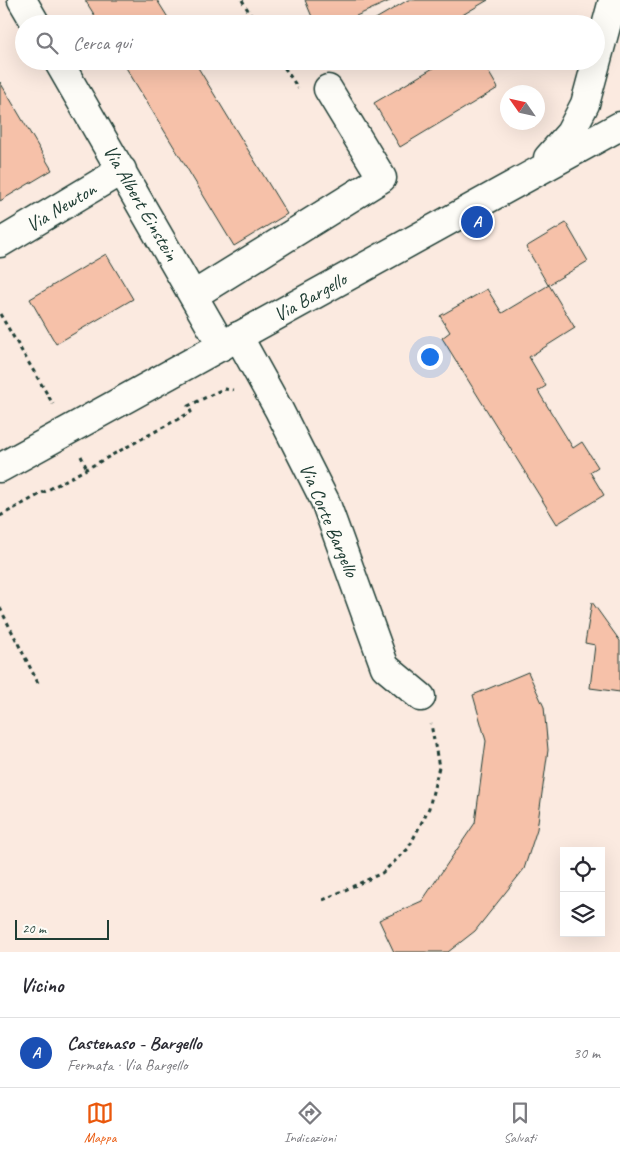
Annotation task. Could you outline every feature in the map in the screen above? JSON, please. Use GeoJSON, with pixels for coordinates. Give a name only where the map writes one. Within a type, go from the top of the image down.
{"type":"FeatureCollection","features":[{"type":"Feature","properties":{"kind":"street"},"geometry":{"type":"LineString","coordinates":[[22,0],[31,15]]}},
{"type":"Feature","properties":{"kind":"street"},"geometry":{"type":"LineString","coordinates":[[605,33],[614,1]]}},
{"type":"Feature","properties":{"kind":"street","name":"Via Albert Einstein"},"geometry":{"type":"LineString","coordinates":[[63,70],[194,296],[230,341]]}},
{"type":"Feature","properties":{"kind":"street"},"geometry":{"type":"LineString","coordinates":[[537,171],[578,121],[595,70]]}},
{"type":"Feature","properties":{"kind":"street"},"geometry":{"type":"LineString","coordinates":[[194,296],[382,178],[328,89]]}},
{"type":"Feature","properties":{"kind":"street","name":"Via Bargello"},"geometry":{"type":"LineString","coordinates":[[0,468],[620,126]]}},
{"type":"Feature","properties":{"kind":"street","name":"Via Newton"},"geometry":{"type":"LineString","coordinates":[[0,243],[122,170]]}},
{"type":"Feature","properties":{"kind":"street","name":"Via Corte Bargello"},"geometry":{"type":"LineString","coordinates":[[230,341],[279,410],[325,501],[385,667],[421,697]]}},
{"type":"Feature","properties":{"kind":"path"},"geometry":{"type":"LineString","coordinates":[[242,0],[251,15]]}},
{"type":"Feature","properties":{"kind":"path"},"geometry":{"type":"LineString","coordinates":[[0,314],[68,431],[87,469]]}},
{"type":"Feature","properties":{"kind":"path"},"geometry":{"type":"LineString","coordinates":[[0,516],[191,412],[188,406],[223,389],[233,390],[237,398]]}},
{"type":"Feature","properties":{"kind":"path"},"geometry":{"type":"LineString","coordinates":[[0,608],[38,682]]}},
{"type":"Feature","properties":{"kind":"path"},"geometry":{"type":"LineString","coordinates":[[323,900],[382,873],[408,849],[429,808],[439,767],[430,719],[421,697]]}},
{"type":"Feature","properties":{"kind":"building"},"geometry":{"type":"Polygon","coordinates":[[[85,0],[157,0],[166,15],[94,15],[85,0]]]}},
{"type":"Feature","properties":{"kind":"building"},"geometry":{"type":"Polygon","coordinates":[[[305,0],[392,0],[358,15],[311,15],[305,0]]]}},
{"type":"Feature","properties":{"kind":"building"},"geometry":{"type":"Polygon","coordinates":[[[408,0],[488,0],[462,15],[382,15],[408,0]]]}},
{"type":"Feature","properties":{"kind":"building"},"geometry":{"type":"Polygon","coordinates":[[[127,70],[199,70],[287,214],[234,246],[127,70]]]}},
{"type":"Feature","properties":{"kind":"building"},"geometry":{"type":"Polygon","coordinates":[[[430,70],[487,70],[498,88],[400,147],[374,103],[430,70]]]}},
{"type":"Feature","properties":{"kind":"building"},"geometry":{"type":"Polygon","coordinates":[[[0,82],[52,170],[0,201],[0,82]]]}},
{"type":"Feature","properties":{"kind":"building"},"geometry":{"type":"Polygon","coordinates":[[[566,223],[588,261],[548,285],[526,247],[566,223]]]}},
{"type":"Feature","properties":{"kind":"building"},"geometry":{"type":"Polygon","coordinates":[[[106,254],[133,299],[56,344],[30,299],[106,254]]]}},
{"type":"Feature","properties":{"kind":"building"},"geometry":{"type":"Polygon","coordinates":[[[549,285],[575,328],[529,357],[546,386],[538,391],[573,448],[582,442],[598,467],[590,472],[604,495],[557,524],[442,338],[450,332],[440,316],[487,289],[502,313],[549,285]]]}},
{"type":"Feature","properties":{"kind":"building"},"geometry":{"type":"Polygon","coordinates":[[[592,602],[620,641],[620,692],[590,688],[595,645],[585,643],[592,602]]]}},
{"type":"Feature","properties":{"kind":"building"},"geometry":{"type":"Polygon","coordinates":[[[528,672],[544,707],[548,750],[537,829],[524,869],[475,931],[448,952],[394,952],[379,920],[422,901],[475,823],[486,741],[473,695],[528,672]]]}},
{"type":"Feature","properties":{"kind":"place","name":"Castenaso - Bargello"},"geometry":{"type":"Point","coordinates":[477,222]}}]}
